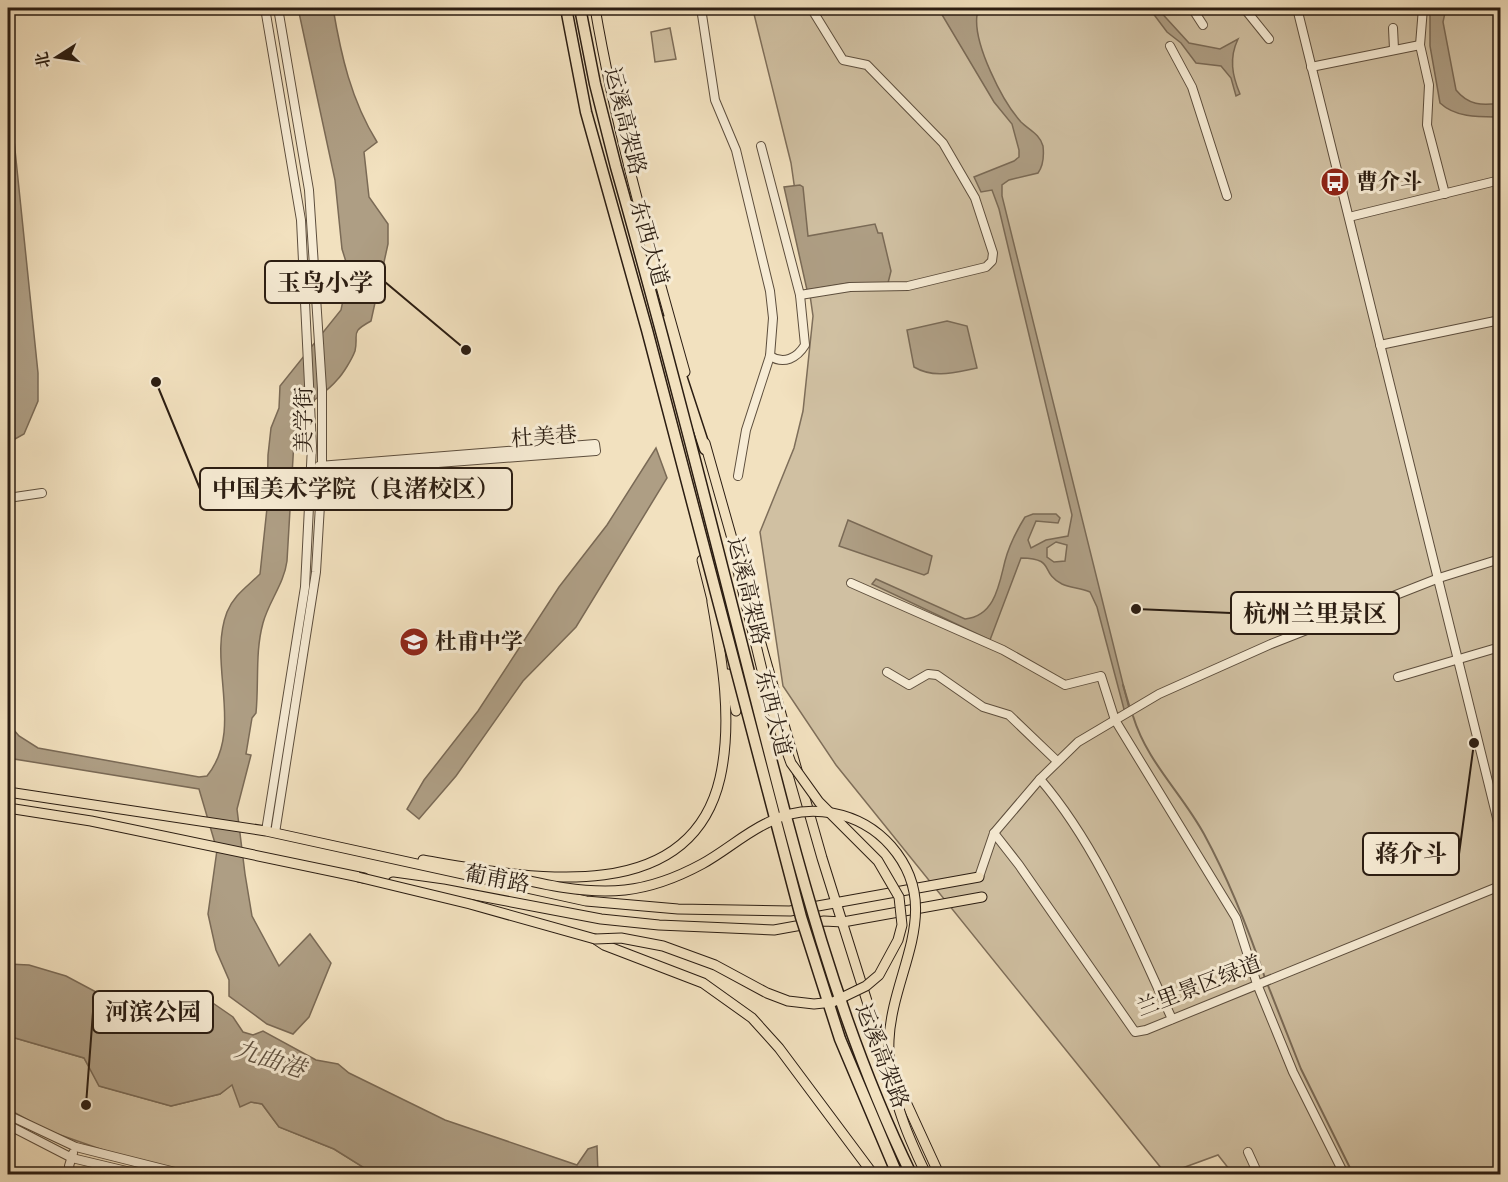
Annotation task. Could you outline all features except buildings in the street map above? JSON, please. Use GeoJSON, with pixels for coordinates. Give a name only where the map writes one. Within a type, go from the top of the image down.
{"type":"FeatureCollection","features":[{"type":"Feature","properties":{"kind":"highway","name":"运溪高架路"},"geometry":{"type":"LineString","coordinates":[[566,8],[586,112],[626,254],[814,963],[840,1039],[897,1174]]}},
{"type":"Feature","properties":{"kind":"highway","name":"运溪高架路"},"geometry":{"type":"LineString","coordinates":[[580,8],[597,94],[640,250],[806,891],[850,1035],[910,1174]]}},
{"type":"Feature","properties":{"kind":"highway"},"geometry":{"type":"LineString","coordinates":[[640,250],[705,449]]}},
{"type":"Feature","properties":{"kind":"highway"},"geometry":{"type":"LineString","coordinates":[[626,254],[677,459]]}},
{"type":"Feature","properties":{"kind":"main road","name":"东西大道"},"geometry":{"type":"LineString","coordinates":[[573,8],[589,91],[615,193],[687,455],[809,924],[841,1025],[878,1119],[904,1174]]}},
{"type":"Feature","properties":{"kind":"main road"},"geometry":{"type":"LineString","coordinates":[[596,8],[606,68],[632,184],[822,858],[883,1052],[939,1174]]}},
{"type":"Feature","properties":{"kind":"main road"},"geometry":{"type":"LineString","coordinates":[[358,877],[470,904],[595,939],[621,938],[663,946],[715,965],[778,998],[814,1004],[833,1002],[852,995],[879,975],[893,951],[902,925],[899,897],[878,861],[804,784],[783,744],[705,449]]}},
{"type":"Feature","properties":{"kind":"main road"},"geometry":{"type":"LineString","coordinates":[[677,459],[736,711]]}},
{"type":"Feature","properties":{"kind":"main road"},"geometry":{"type":"LineString","coordinates":[[486,871],[563,877],[627,872],[664,858],[696,830],[714,798],[724,751],[724,689],[712,602]]}},
{"type":"Feature","properties":{"kind":"main road","name":"葡甫路"},"geometry":{"type":"LineString","coordinates":[[8,792],[270,832],[586,901],[745,912],[805,909],[979,877]]}},
{"type":"Feature","properties":{"kind":"main road","name":"葡甫路"},"geometry":{"type":"LineString","coordinates":[[8,808],[91,821],[358,877],[443,889],[601,919],[697,927],[774,930],[824,921],[843,922],[982,897]]}},
{"type":"Feature","properties":{"kind":"main road"},"geometry":{"type":"LineString","coordinates":[[314,841],[486,871],[534,882],[595,891],[625,890],[681,874],[778,818],[804,812],[832,812],[873,830],[892,847],[901,860],[913,881],[917,897],[914,929],[891,1020],[889,1059],[900,1113],[926,1174]]}},
{"type":"Feature","properties":{"kind":"main road"},"geometry":{"type":"LineString","coordinates":[[595,939],[604,945],[703,983],[752,1018],[779,1048],[873,1174]]}},
{"type":"Feature","properties":{"kind":"street","name":"美学街"},"geometry":{"type":"LineString","coordinates":[[265,8],[301,220],[310,378],[311,470],[305,587],[270,832]]}},
{"type":"Feature","properties":{"kind":"street","name":"美学街"},"geometry":{"type":"LineString","coordinates":[[270,832],[316,572],[322,469],[322,389],[310,196],[278,8]]}},
{"type":"Feature","properties":{"kind":"street"},"geometry":{"type":"LineString","coordinates":[[700,8],[716,100],[736,150],[770,291],[773,318],[770,356],[746,430],[738,476]]}},
{"type":"Feature","properties":{"kind":"street"},"geometry":{"type":"LineString","coordinates":[[800,296],[850,287],[908,286],[986,267],[992,261],[993,253],[975,198],[943,143],[867,65],[843,60],[811,8]]}},
{"type":"Feature","properties":{"kind":"street"},"geometry":{"type":"LineString","coordinates":[[1192,8],[1203,25]]}},
{"type":"Feature","properties":{"kind":"street"},"geometry":{"type":"LineString","coordinates":[[1244,8],[1269,39]]}},
{"type":"Feature","properties":{"kind":"street"},"geometry":{"type":"LineString","coordinates":[[1296,8],[1500,830]]}},
{"type":"Feature","properties":{"kind":"street"},"geometry":{"type":"LineString","coordinates":[[1423,8],[1420,45],[1429,85],[1427,125],[1445,194]]}},
{"type":"Feature","properties":{"kind":"street"},"geometry":{"type":"LineString","coordinates":[[1393,28],[1394,49]]}},
{"type":"Feature","properties":{"kind":"street"},"geometry":{"type":"LineString","coordinates":[[1311,67],[1420,45]]}},
{"type":"Feature","properties":{"kind":"street"},"geometry":{"type":"LineString","coordinates":[[1170,46],[1192,87],[1227,196]]}},
{"type":"Feature","properties":{"kind":"street"},"geometry":{"type":"LineString","coordinates":[[761,147],[800,296],[805,345],[797,357],[788,360],[775,359],[770,356]]}},
{"type":"Feature","properties":{"kind":"street"},"geometry":{"type":"LineString","coordinates":[[1348,217],[1500,180]]}},
{"type":"Feature","properties":{"kind":"street"},"geometry":{"type":"LineString","coordinates":[[1380,345],[1500,320]]}},
{"type":"Feature","properties":{"kind":"street","name":"杜美巷"},"geometry":{"type":"LineString","coordinates":[[311,470],[595,444],[596,451],[322,469]]}},
{"type":"Feature","properties":{"kind":"street"},"geometry":{"type":"LineString","coordinates":[[8,498],[42,493]]}},
{"type":"Feature","properties":{"kind":"street"},"geometry":{"type":"LineString","coordinates":[[979,877],[994,832],[1057,760],[1078,742],[1159,694],[1242,656],[1439,578],[1500,559]]}},
{"type":"Feature","properties":{"kind":"street"},"geometry":{"type":"LineString","coordinates":[[851,583],[1003,650],[1065,685],[1101,676],[1116,720],[1236,918],[1263,982],[1293,1072],[1344,1174]]}},
{"type":"Feature","properties":{"kind":"street"},"geometry":{"type":"LineString","coordinates":[[1398,677],[1500,647]]}},
{"type":"Feature","properties":{"kind":"street"},"geometry":{"type":"LineString","coordinates":[[887,672],[909,685],[928,674],[937,675],[983,707],[1009,715],[1023,725],[1057,760]]}},
{"type":"Feature","properties":{"kind":"street"},"geometry":{"type":"LineString","coordinates":[[1040,779],[1072,821],[1101,873],[1172,1019]]}},
{"type":"Feature","properties":{"kind":"street","name":"兰里景区绿道"},"geometry":{"type":"LineString","coordinates":[[994,832],[1135,1032],[1500,886]]}},
{"type":"Feature","properties":{"kind":"street"},"geometry":{"type":"LineString","coordinates":[[8,1115],[76,1147],[183,1174]]}},
{"type":"Feature","properties":{"kind":"street"},"geometry":{"type":"LineString","coordinates":[[8,1125],[72,1158],[139,1174]]}},
{"type":"Feature","properties":{"kind":"street"},"geometry":{"type":"LineString","coordinates":[[71,1174],[72,1158],[76,1147]]}},
{"type":"Feature","properties":{"kind":"street"},"geometry":{"type":"LineString","coordinates":[[1248,1152],[1258,1174]]}},
{"type":"Feature","properties":{"kind":"shaded area"},"geometry":{"type":"Polygon","coordinates":[[[755,8],[1500,8],[1500,1174],[1233,1174],[1218,1155],[1166,1174],[836,765],[783,686],[760,532],[794,448],[803,411],[813,316],[791,163],[753,10],[755,8]]]}},
{"type":"Feature","properties":{"kind":"shaded area"},"geometry":{"type":"Polygon","coordinates":[[[670,28],[676,59],[655,62],[651,32],[670,28]]]}},
{"type":"Feature","properties":{"kind":"shaded area"},"geometry":{"type":"Polygon","coordinates":[[[8,1036],[84,1058],[100,1086],[171,1106],[220,1094],[232,1084],[251,1102],[262,1104],[279,1127],[334,1149],[363,1167],[369,1174],[193,1174],[126,1158],[46,1130],[8,1109],[8,1036]]]}},
{"type":"Feature","properties":{"kind":"water"},"geometry":{"type":"Polygon","coordinates":[[[298,8],[333,8],[348,77],[360,110],[377,142],[364,152],[369,197],[388,224],[388,244],[371,321],[357,331],[355,351],[350,362],[332,386],[308,405],[295,424],[287,561],[283,577],[263,623],[258,656],[256,713],[252,718],[246,754],[251,755],[237,809],[252,916],[279,966],[310,934],[331,963],[309,1017],[293,1034],[267,1024],[229,996],[229,980],[216,950],[208,914],[217,850],[199,789],[8,758],[8,723],[19,736],[38,748],[199,777],[207,776],[218,758],[225,717],[222,632],[227,612],[233,601],[260,574],[267,508],[268,455],[271,428],[279,408],[280,386],[341,310],[346,286],[347,265],[342,249],[335,180],[298,8]]]}},
{"type":"Feature","properties":{"kind":"water"},"geometry":{"type":"Polygon","coordinates":[[[938,8],[990,8],[977,15],[977,27],[984,56],[1013,113],[1034,132],[1043,146],[1043,160],[1038,173],[1009,180],[1002,185],[1002,196],[1129,708],[1125,713],[1097,607],[1090,592],[1062,584],[1051,575],[1043,563],[1021,558],[990,640],[872,584],[876,579],[965,619],[975,617],[989,606],[994,598],[1009,550],[1025,517],[1033,514],[1056,514],[1060,518],[1058,523],[1036,521],[1028,540],[1031,548],[1046,540],[1068,536],[1072,515],[999,209],[992,190],[981,192],[974,177],[1019,157],[1012,124],[994,102],[938,8]],[[1056,542],[1047,548],[1047,557],[1054,562],[1065,561],[1067,545],[1056,542]]]}},
{"type":"Feature","properties":{"kind":"water"},"geometry":{"type":"Polygon","coordinates":[[[1149,8],[1157,8],[1189,43],[1220,49],[1238,39],[1233,53],[1233,66],[1240,94],[1236,96],[1231,78],[1221,66],[1196,63],[1181,43],[1167,32],[1149,8]]]}},
{"type":"Feature","properties":{"kind":"water"},"geometry":{"type":"Polygon","coordinates":[[[1430,8],[1446,8],[1443,22],[1456,90],[1465,99],[1476,103],[1500,103],[1500,117],[1476,117],[1461,114],[1453,112],[1440,103],[1430,46],[1430,8]]]}},
{"type":"Feature","properties":{"kind":"water"},"geometry":{"type":"Polygon","coordinates":[[[8,82],[38,373],[38,401],[24,434],[8,443],[8,82]]]}},
{"type":"Feature","properties":{"kind":"water"},"geometry":{"type":"Polygon","coordinates":[[[800,185],[803,187],[808,236],[875,224],[878,233],[882,233],[891,271],[888,283],[849,283],[807,290],[784,187],[800,185]]]}},
{"type":"Feature","properties":{"kind":"water"},"geometry":{"type":"Polygon","coordinates":[[[947,321],[967,326],[977,368],[937,374],[914,367],[907,330],[947,321]]]}},
{"type":"Feature","properties":{"kind":"water"},"geometry":{"type":"Polygon","coordinates":[[[656,448],[667,478],[576,627],[523,681],[456,776],[419,819],[407,809],[424,780],[478,711],[559,587],[607,525],[656,448]]]}},
{"type":"Feature","properties":{"kind":"water"},"geometry":{"type":"Polygon","coordinates":[[[848,520],[932,556],[928,573],[924,575],[839,546],[848,520]]]}},
{"type":"Feature","properties":{"kind":"water","name":"九曲港"},"geometry":{"type":"Polygon","coordinates":[[[8,964],[29,965],[66,976],[96,992],[167,1017],[207,999],[233,1017],[243,1032],[253,1035],[263,1031],[316,1060],[338,1064],[349,1073],[445,1120],[577,1165],[588,1149],[597,1146],[598,1174],[369,1174],[363,1167],[334,1149],[279,1127],[262,1104],[251,1102],[240,1107],[232,1085],[220,1094],[171,1106],[99,1086],[84,1058],[8,1036],[8,964]]]}},
{"type":"Feature","properties":{"kind":"waterway"},"geometry":{"type":"LineString","coordinates":[[1123,685],[1129,705]]}},
{"type":"Feature","properties":{"kind":"waterway"},"geometry":{"type":"LineString","coordinates":[[1133,716],[1147,748],[1195,819],[1213,851],[1237,904],[1265,978]]}},
{"type":"Feature","properties":{"kind":"waterway"},"geometry":{"type":"LineString","coordinates":[[1267,983],[1301,1069],[1353,1174]]}},
{"type":"Feature","properties":{"kind":"place","name":"曹介斗"},"geometry":{"type":"Point","coordinates":[1335,182]}},
{"type":"Feature","properties":{"kind":"place","name":"玉鸟小学"},"geometry":{"type":"Point","coordinates":[466,350]}},
{"type":"Feature","properties":{"kind":"place","name":"中国美术学院（良渚校区）"},"geometry":{"type":"Point","coordinates":[156,382]}},
{"type":"Feature","properties":{"kind":"place","name":"杭州兰里景区"},"geometry":{"type":"Point","coordinates":[1136,609]}},
{"type":"Feature","properties":{"kind":"place","name":"杜甫中学"},"geometry":{"type":"Point","coordinates":[414,642]}},
{"type":"Feature","properties":{"kind":"place","name":"蒋介斗"},"geometry":{"type":"Point","coordinates":[1474,743]}},
{"type":"Feature","properties":{"kind":"place","name":"河滨公园"},"geometry":{"type":"Point","coordinates":[86,1105]}}]}
